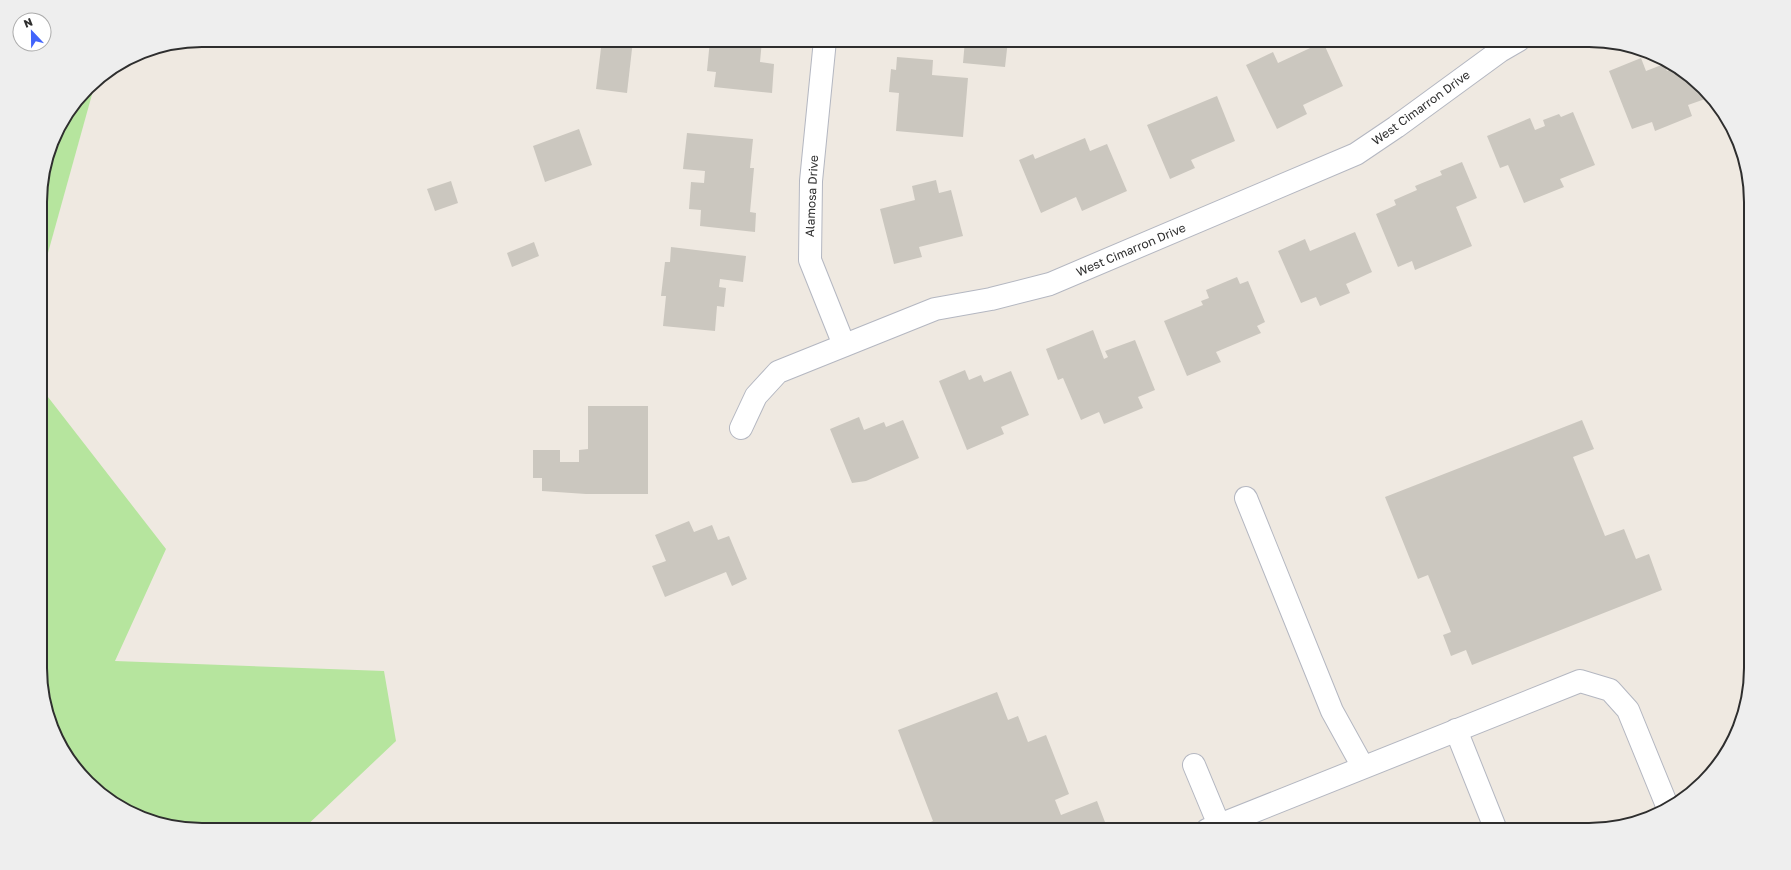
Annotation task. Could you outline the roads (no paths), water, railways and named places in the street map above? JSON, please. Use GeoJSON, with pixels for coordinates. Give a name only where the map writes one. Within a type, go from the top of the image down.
{"type":"FeatureCollection","features":[{"type":"Feature","properties":{"kind":"street","name":"Alamosa Drive"},"geometry":{"type":"LineString","coordinates":[[824,47],[811,181],[810,260],[844,345]]}},
{"type":"Feature","properties":{"kind":"street","name":"West Cimarron Drive"},"geometry":{"type":"LineString","coordinates":[[741,428],[756,396],[778,372],[935,309],[991,299],[1050,284],[1356,154],[1507,47]]}},
{"type":"Feature","properties":{"kind":"street"},"geometry":{"type":"LineString","coordinates":[[1246,498],[1332,711],[1363,768]]}},
{"type":"Feature","properties":{"kind":"street"},"geometry":{"type":"LineString","coordinates":[[1226,823],[1580,680],[1610,690],[1628,710],[1666,802]]}},
{"type":"Feature","properties":{"kind":"street"},"geometry":{"type":"LineString","coordinates":[[1456,730],[1493,823]]}},
{"type":"Feature","properties":{"kind":"street"},"geometry":{"type":"LineString","coordinates":[[1194,765],[1211,823]]}}]}
